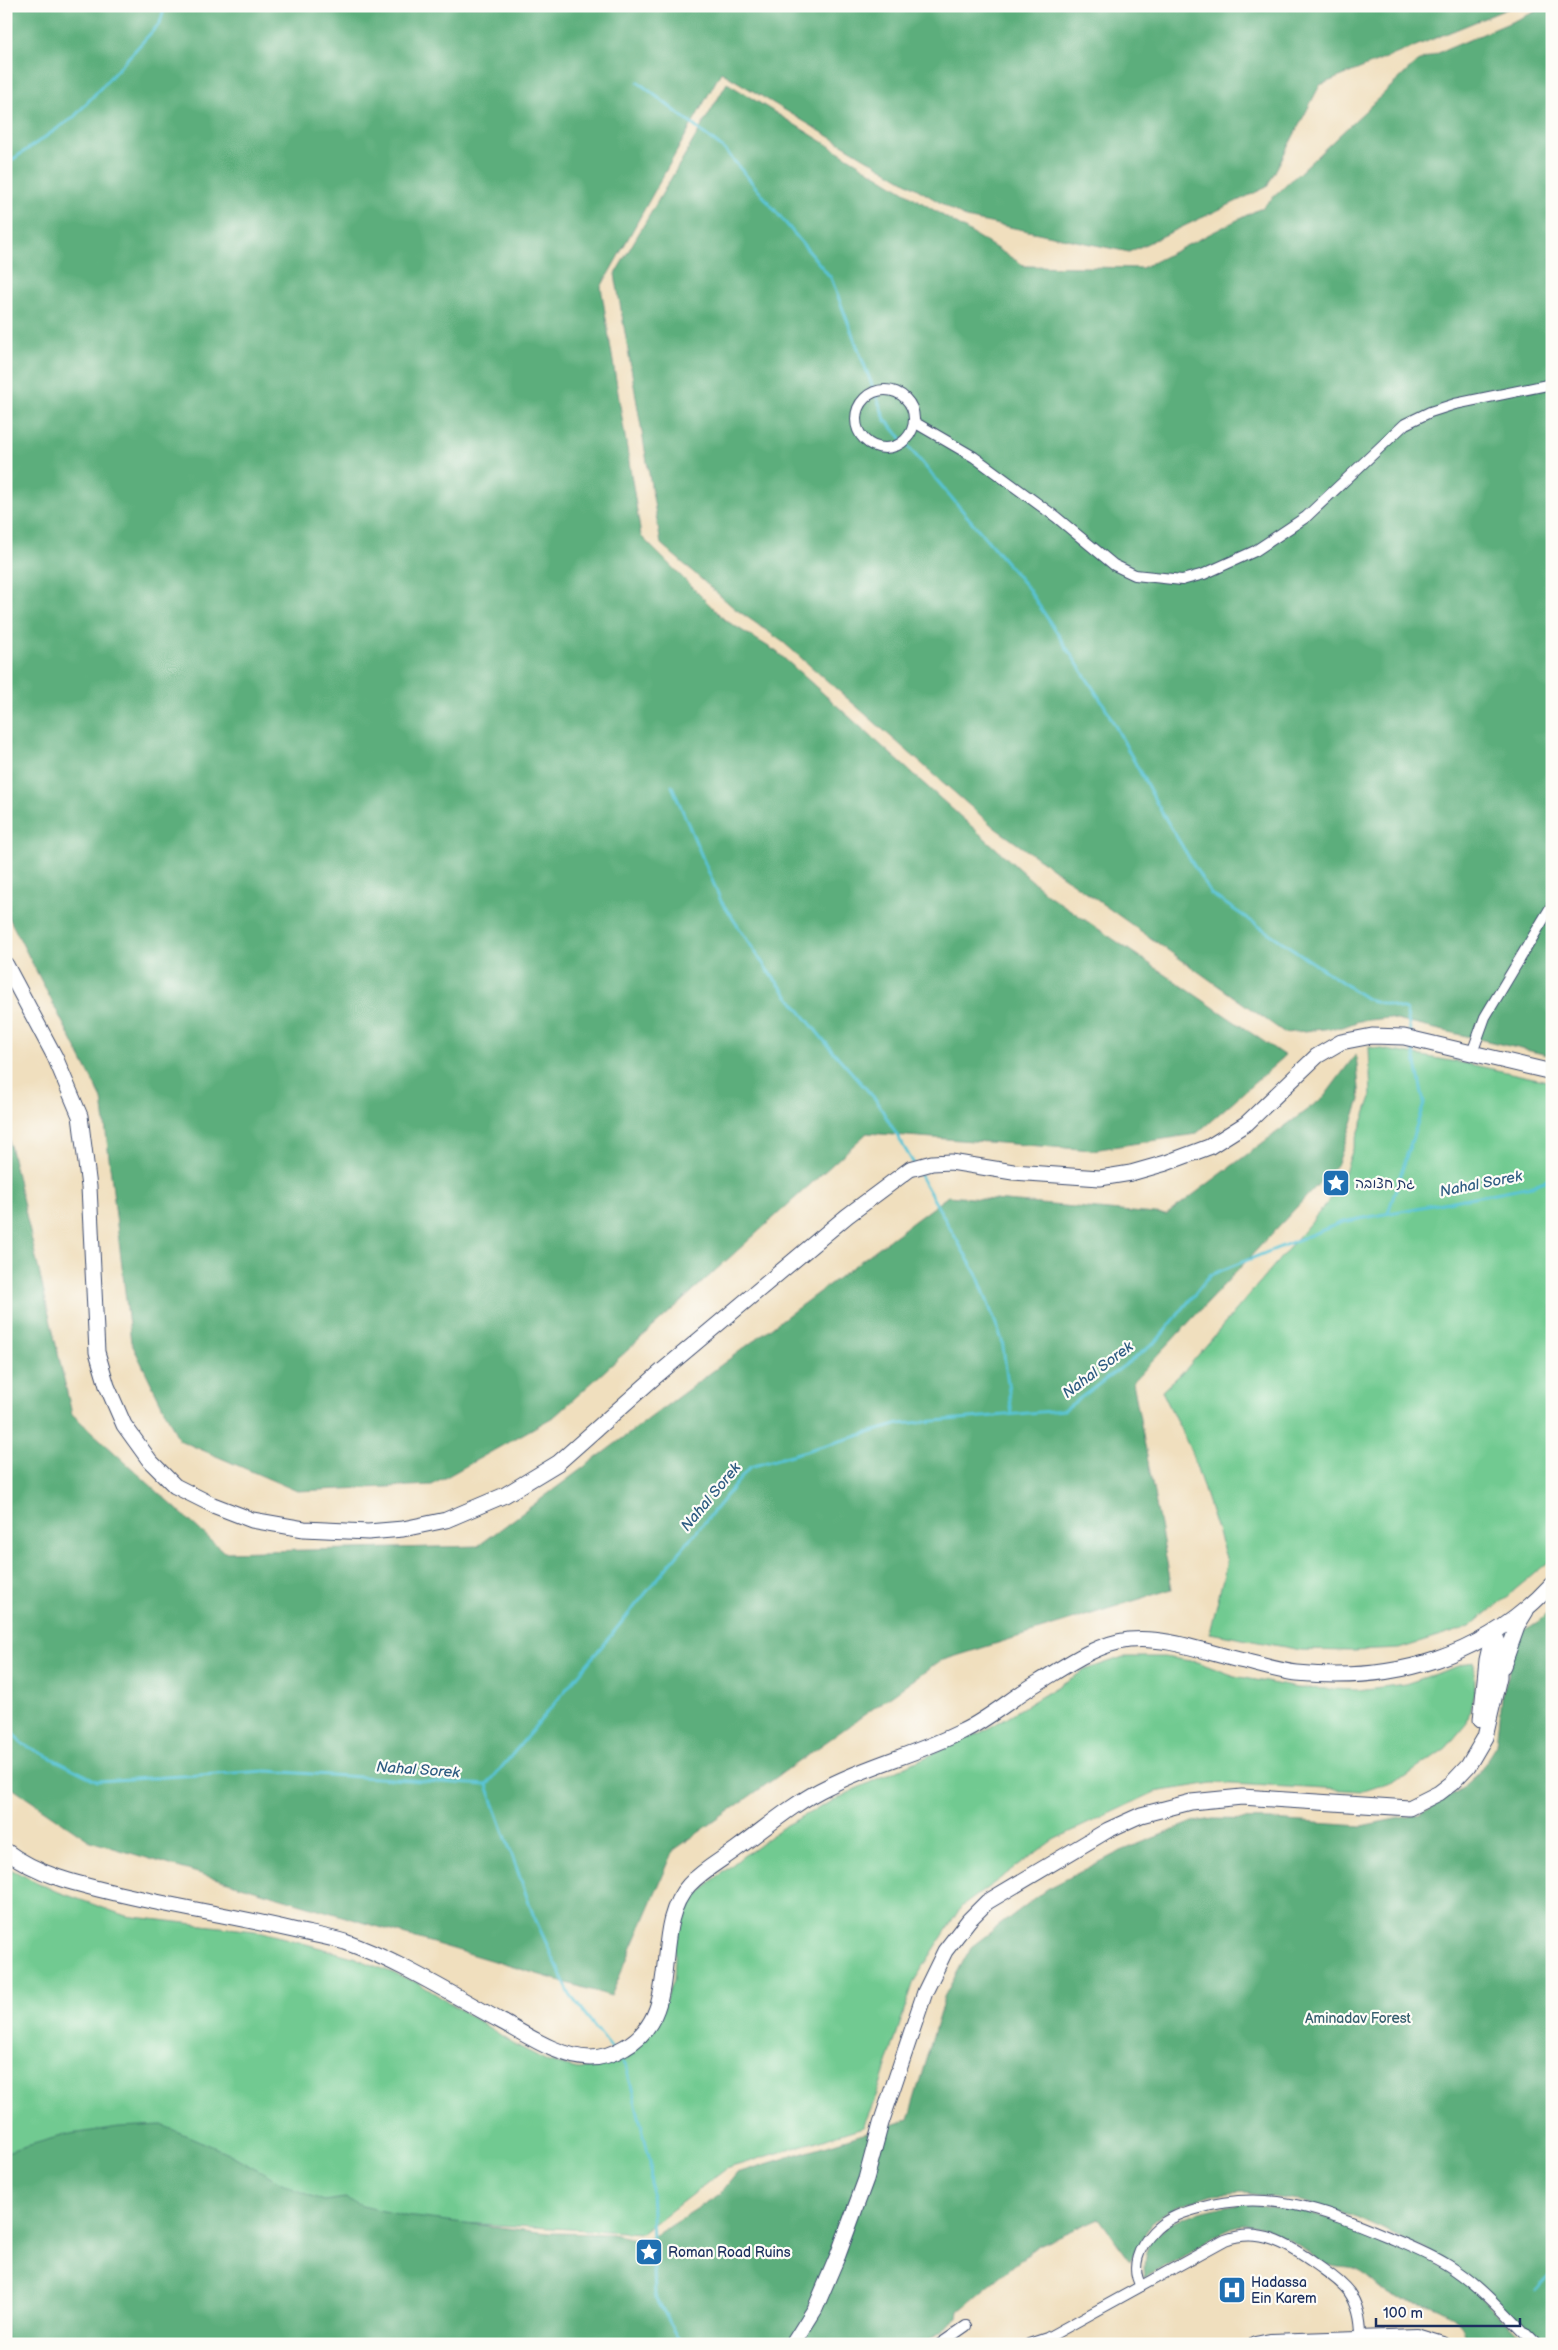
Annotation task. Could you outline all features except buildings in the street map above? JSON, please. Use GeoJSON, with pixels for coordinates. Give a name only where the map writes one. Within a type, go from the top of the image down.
{"type":"FeatureCollection","features":[{"type":"Feature","properties":{"kind":"main road"},"geometry":{"type":"LineString","coordinates":[[6,965],[56,1057],[80,1116],[89,1187],[97,1352],[107,1386],[124,1425],[150,1461],[175,1486],[213,1506],[252,1520],[304,1530],[368,1532],[403,1529],[446,1520],[505,1495],[558,1463],[656,1376],[847,1216],[910,1169],[932,1163],[950,1162],[1013,1172],[1066,1176],[1100,1178],[1132,1173],[1209,1147],[1247,1123],[1317,1056],[1341,1042],[1372,1036],[1404,1037],[1552,1072]]}},
{"type":"Feature","properties":{"kind":"main road"},"geometry":{"type":"LineString","coordinates":[[6,1851],[16,1859],[63,1880],[137,1898],[239,1917],[344,1942],[390,1962],[537,2042],[567,2054],[593,2058],[616,2052],[637,2040],[656,2013],[665,1975],[670,1926],[681,1893],[700,1874],[737,1849],[780,1814],[830,1785],[964,1730],[1034,1685],[1092,1651],[1125,1640],[1153,1640],[1294,1673],[1356,1675],[1415,1667],[1471,1646],[1494,1633],[1529,1607],[1552,1584]]}},
{"type":"Feature","properties":{"kind":"main road"},"geometry":{"type":"LineString","coordinates":[[793,2344],[815,2309],[833,2269],[866,2179],[881,2123],[925,1992],[945,1951],[987,1902],[1108,1830],[1141,1815],[1191,1802],[1242,1797],[1409,1808],[1440,1794],[1468,1766],[1485,1737],[1499,1676],[1518,1624],[1529,1607]]}},
{"type":"Feature","properties":{"kind":"main road"},"geometry":{"type":"LineString","coordinates":[[1494,1633],[1498,1645],[1499,1676]]}},
{"type":"Feature","properties":{"kind":"main road"},"geometry":{"type":"LineString","coordinates":[[1409,1808],[1440,1784],[1461,1762],[1474,1743],[1481,1726],[1487,1660],[1494,1633]]}},
{"type":"Feature","properties":{"kind":"street"},"geometry":{"type":"LineString","coordinates":[[914,422],[907,438],[899,444],[881,448],[864,440],[858,432],[856,412],[866,396],[875,391],[894,391],[910,403],[914,422],[974,457],[1056,517],[1114,566],[1135,575],[1182,580],[1204,574],[1255,551],[1306,517],[1405,424],[1430,412],[1454,404],[1552,384]]}},
{"type":"Feature","properties":{"kind":"street"},"geometry":{"type":"LineString","coordinates":[[1472,1052],[1485,1017],[1552,905]]}},
{"type":"Feature","properties":{"kind":"street"},"geometry":{"type":"LineString","coordinates":[[1141,2286],[1136,2278],[1137,2257],[1144,2241],[1155,2229],[1182,2213],[1215,2203],[1243,2200],[1271,2201],[1315,2208],[1425,2253],[1447,2264],[1462,2275],[1534,2344]]}},
{"type":"Feature","properties":{"kind":"street"},"geometry":{"type":"LineString","coordinates":[[1029,2344],[1047,2338],[1225,2240],[1242,2235],[1262,2236],[1288,2246],[1340,2283],[1349,2293],[1355,2305],[1359,2317],[1361,2337]]}},
{"type":"Feature","properties":{"kind":"street"},"geometry":{"type":"LineString","coordinates":[[940,2344],[966,2326]]}},
{"type":"Feature","properties":{"kind":"street"},"geometry":{"type":"LineString","coordinates":[[1255,2344],[1270,2341],[1417,2336],[1443,2344]]}},
{"type":"Feature","properties":{"kind":"green space"},"geometry":{"type":"Polygon","coordinates":[[[6,6],[1514,6],[1320,85],[1267,187],[1129,252],[966,218],[721,72],[601,287],[641,536],[725,620],[777,652],[1047,894],[1285,1056],[1196,1134],[1093,1150],[867,1133],[555,1416],[432,1485],[297,1491],[179,1440],[131,1342],[102,1099],[6,912],[6,6]]]}},
{"type":"Feature","properties":{"kind":"green space"},"geometry":{"type":"Polygon","coordinates":[[[1552,6],[1552,1056],[1388,1018],[1359,1021],[1343,1027],[1285,1033],[995,828],[783,642],[734,608],[661,544],[615,274],[727,83],[1025,266],[1142,268],[1263,207],[1417,62],[1552,6]]]}},
{"type":"Feature","properties":{"kind":"green space"},"geometry":{"type":"Polygon","coordinates":[[[1369,1047],[1469,1064],[1552,1082],[1552,1559],[1470,1627],[1399,1649],[1353,1651],[1301,1650],[1210,1633],[1227,1561],[1192,1453],[1162,1391],[1187,1368],[1339,1189],[1371,1097],[1369,1047]]]}},
{"type":"Feature","properties":{"kind":"green space"},"geometry":{"type":"Polygon","coordinates":[[[1356,1054],[1360,1100],[1338,1163],[1133,1382],[1172,1589],[940,1661],[674,1850],[611,1996],[90,1841],[6,1784],[6,1128],[72,1414],[224,1552],[478,1546],[948,1196],[1166,1215],[1324,1097],[1356,1054]]]}},
{"type":"Feature","properties":{"kind":"green space","name":"Aminadav Forest"},"geometry":{"type":"Polygon","coordinates":[[[1552,1608],[1552,2344],[1542,2344],[1497,2303],[1429,2251],[1352,2216],[1298,2200],[1245,2192],[1212,2194],[1177,2206],[1151,2223],[1130,2261],[1099,2218],[1038,2245],[959,2311],[958,2318],[923,2344],[6,2344],[6,2152],[64,2135],[119,2127],[162,2125],[228,2153],[293,2189],[324,2201],[345,2198],[362,2206],[405,2216],[549,2233],[612,2234],[646,2241],[720,2194],[737,2173],[908,2120],[945,1995],[971,1947],[1047,1889],[1121,1851],[1193,1822],[1213,1819],[1272,1820],[1361,1826],[1420,1814],[1461,1789],[1477,1775],[1496,1745],[1501,1697],[1508,1676],[1513,1637],[1537,1623],[1552,1608]]]}},
{"type":"Feature","properties":{"kind":"green space"},"geometry":{"type":"Polygon","coordinates":[[[1123,1657],[1164,1657],[1197,1662],[1235,1676],[1297,1688],[1358,1690],[1405,1684],[1474,1661],[1475,1687],[1467,1723],[1446,1748],[1405,1777],[1363,1791],[1213,1783],[1155,1792],[1053,1840],[961,1907],[914,1981],[878,2091],[863,2127],[725,2169],[642,2233],[443,2222],[6,2164],[6,1867],[53,1890],[126,1916],[263,1932],[353,1957],[418,1983],[518,2046],[549,2062],[578,2069],[601,2067],[626,2054],[658,2017],[674,1980],[676,1935],[685,1909],[712,1881],[742,1857],[786,1825],[860,1787],[986,1730],[1085,1670],[1123,1657]]]}},
{"type":"Feature","properties":{"kind":"green space"},"geometry":{"type":"Polygon","coordinates":[[[1247,2202],[1305,2211],[1339,2222],[1422,2255],[1462,2278],[1528,2344],[1466,2344],[1462,2330],[1457,2322],[1443,2311],[1420,2302],[1392,2296],[1356,2270],[1330,2266],[1287,2238],[1265,2228],[1242,2225],[1226,2229],[1182,2257],[1145,2277],[1145,2257],[1151,2241],[1162,2229],[1177,2220],[1194,2214],[1247,2202]]]}},
{"type":"Feature","properties":{"kind":"waterway"},"geometry":{"type":"LineString","coordinates":[[6,164],[74,117],[160,23],[165,6]]}},
{"type":"Feature","properties":{"kind":"waterway"},"geometry":{"type":"LineString","coordinates":[[638,82],[725,150],[831,278],[885,419],[1027,587],[1104,705],[1161,811],[1211,894],[1367,999],[1406,1010],[1411,1035]]}},
{"type":"Feature","properties":{"kind":"waterway"},"geometry":{"type":"LineString","coordinates":[[672,786],[721,901],[768,971],[830,1048],[876,1100],[914,1164]]}},
{"type":"Feature","properties":{"kind":"waterway"},"geometry":{"type":"LineString","coordinates":[[1388,1213],[1424,1103],[1412,1043]]}},
{"type":"Feature","properties":{"kind":"waterway"},"geometry":{"type":"LineString","coordinates":[[918,1172],[978,1277],[1002,1340],[1012,1414]]}},
{"type":"Feature","properties":{"kind":"waterway","name":"Nahal Sorek"},"geometry":{"type":"LineString","coordinates":[[6,1723],[21,1743],[97,1781],[267,1771],[487,1785],[750,1467],[899,1424],[1064,1410],[1156,1342],[1210,1275],[1343,1222],[1532,1186],[1552,1178]]}},
{"type":"Feature","properties":{"kind":"waterway"},"geometry":{"type":"LineString","coordinates":[[487,1785],[533,1914],[570,1995],[612,2049]]}},
{"type":"Feature","properties":{"kind":"waterway"},"geometry":{"type":"LineString","coordinates":[[617,2055],[627,2069],[650,2160],[655,2296],[682,2344]]}},
{"type":"Feature","properties":{"kind":"waterway"},"geometry":{"type":"LineString","coordinates":[[1536,2290],[1552,2273]]}},
{"type":"Feature","properties":{"kind":"place","name":"גת חצובה"},"geometry":{"type":"Point","coordinates":[1336,1183]}},
{"type":"Feature","properties":{"kind":"place","name":"Roman Road Ruins"},"geometry":{"type":"Point","coordinates":[649,2252]}},
{"type":"Feature","properties":{"kind":"place","name":"Hadassa Ein Karem"},"geometry":{"type":"Point","coordinates":[1232,2290]}}]}
